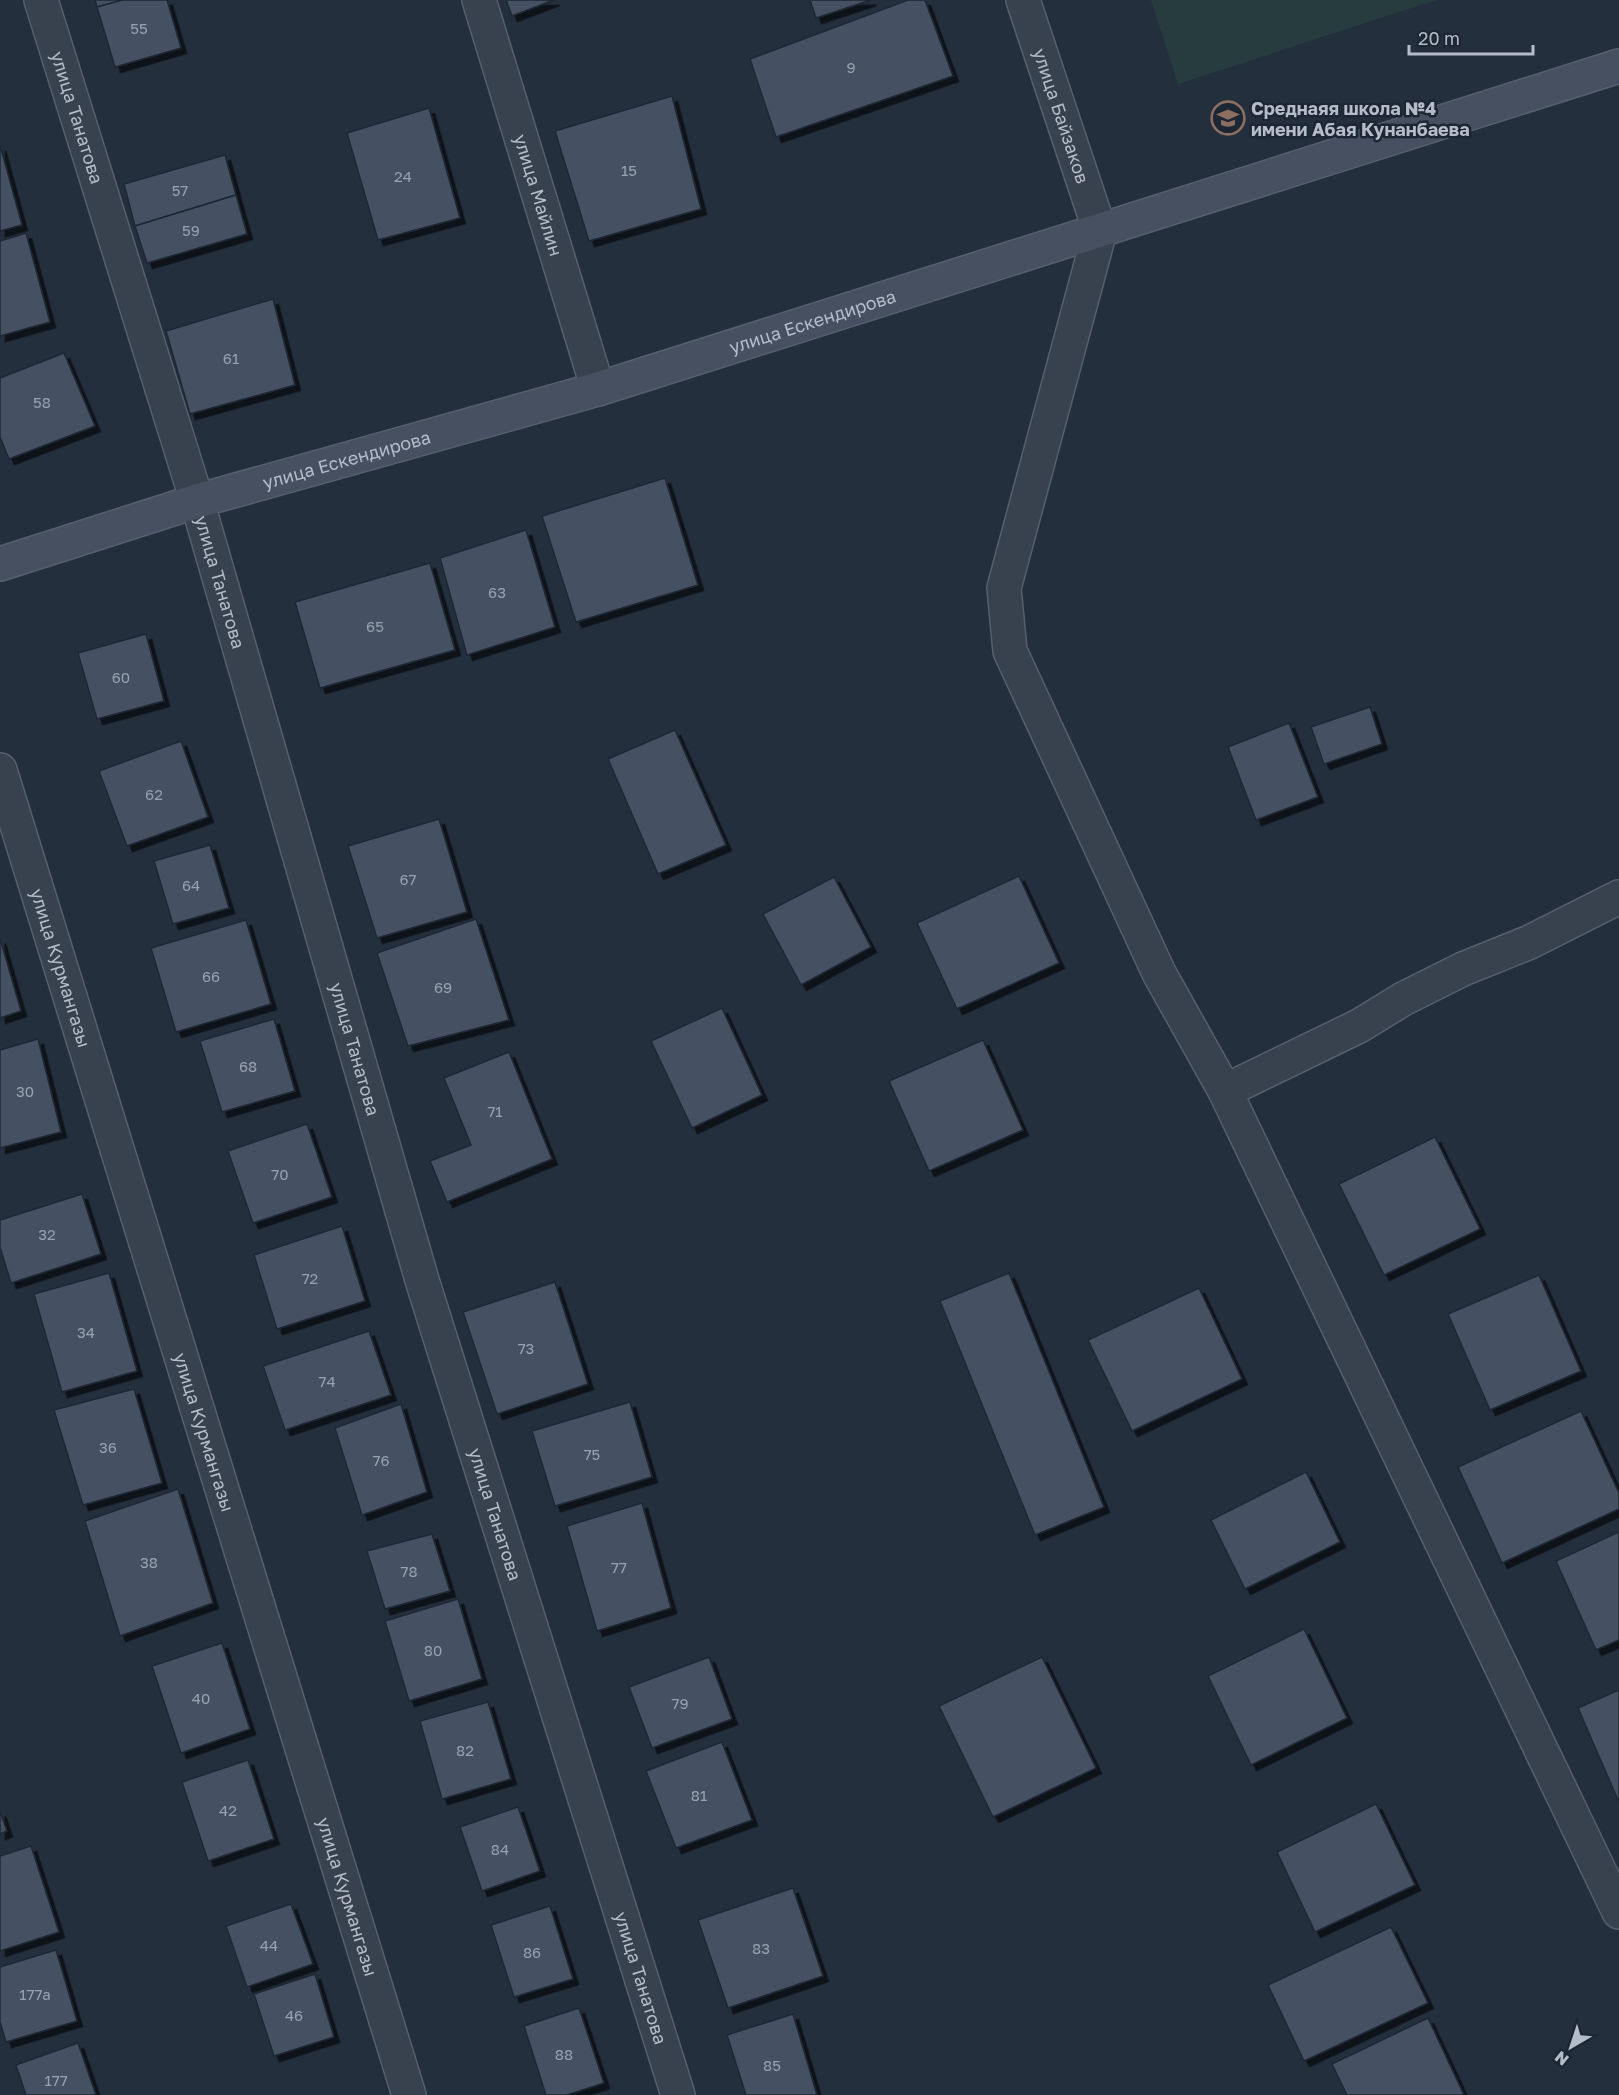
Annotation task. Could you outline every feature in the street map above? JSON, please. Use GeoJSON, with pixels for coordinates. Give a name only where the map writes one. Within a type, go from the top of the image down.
{"type":"FeatureCollection","features":[{"type":"Feature","properties":{"kind":"street","name":"улица Танатова"},"geometry":{"type":"LineString","coordinates":[[41,0],[197,501],[422,1280],[678,2095]]}},
{"type":"Feature","properties":{"kind":"street","name":"улица Майлин"},"geometry":{"type":"LineString","coordinates":[[479,0],[598,389]]}},
{"type":"Feature","properties":{"kind":"street","name":"улица Байзаков"},"geometry":{"type":"LineString","coordinates":[[1023,0],[1100,231]]}},
{"type":"Feature","properties":{"kind":"street","name":"улица Ескендирова"},"geometry":{"type":"LineString","coordinates":[[0,564],[197,501],[598,389],[1619,66]]}},
{"type":"Feature","properties":{"kind":"street"},"geometry":{"type":"LineString","coordinates":[[1100,231],[1004,588],[1010,651],[1159,973],[1225,1091],[1619,1912]]}},
{"type":"Feature","properties":{"kind":"street","name":"улица Курмангазы"},"geometry":{"type":"LineString","coordinates":[[0,770],[409,2095]]}},
{"type":"Feature","properties":{"kind":"street"},"geometry":{"type":"LineString","coordinates":[[1225,1091],[1359,1026],[1403,999],[1463,969],[1530,942],[1619,897]]}},
{"type":"Feature","properties":{"kind":"green space"},"geometry":{"type":"Polygon","coordinates":[[[1151,0],[1436,0],[1178,84],[1151,0]]]}},
{"type":"Feature","properties":{"kind":"building"},"geometry":{"type":"Polygon","coordinates":[[[95,0],[123,0],[97,7],[95,0]]]}},
{"type":"Feature","properties":{"kind":"building"},"geometry":{"type":"Polygon","coordinates":[[[123,0],[167,0],[181,48],[115,67],[97,7],[123,0]]]}},
{"type":"Feature","properties":{"kind":"building"},"geometry":{"type":"Polygon","coordinates":[[[506,0],[554,0],[512,16],[506,0]]]}},
{"type":"Feature","properties":{"kind":"building"},"geometry":{"type":"Polygon","coordinates":[[[810,0],[871,0],[816,18],[810,0]]]}},
{"type":"Feature","properties":{"kind":"building"},"geometry":{"type":"Polygon","coordinates":[[[908,0],[925,0],[953,76],[776,137],[750,59],[908,0]]]}},
{"type":"Feature","properties":{"kind":"building"},"geometry":{"type":"Polygon","coordinates":[[[672,96],[701,209],[589,241],[555,131],[672,96]]]}},
{"type":"Feature","properties":{"kind":"building"},"geometry":{"type":"Polygon","coordinates":[[[429,108],[460,218],[378,240],[347,133],[429,108]]]}},
{"type":"Feature","properties":{"kind":"building"},"geometry":{"type":"Polygon","coordinates":[[[0,145],[22,225],[0,231],[0,145]]]}},
{"type":"Feature","properties":{"kind":"building"},"geometry":{"type":"Polygon","coordinates":[[[225,155],[236,195],[135,226],[124,184],[225,155]]]}},
{"type":"Feature","properties":{"kind":"building"},"geometry":{"type":"Polygon","coordinates":[[[236,195],[247,234],[147,263],[135,226],[236,195]]]}},
{"type":"Feature","properties":{"kind":"building"},"geometry":{"type":"Polygon","coordinates":[[[26,233],[50,322],[0,336],[0,241],[26,233]]]}},
{"type":"Feature","properties":{"kind":"building"},"geometry":{"type":"Polygon","coordinates":[[[273,299],[295,385],[190,414],[166,331],[273,299]]]}},
{"type":"Feature","properties":{"kind":"building"},"geometry":{"type":"Polygon","coordinates":[[[64,353],[95,426],[9,459],[0,437],[0,378],[64,353]]]}},
{"type":"Feature","properties":{"kind":"building"},"geometry":{"type":"Polygon","coordinates":[[[665,478],[698,585],[576,622],[542,516],[665,478]]]}},
{"type":"Feature","properties":{"kind":"building"},"geometry":{"type":"Polygon","coordinates":[[[526,530],[555,627],[467,655],[440,558],[526,530]]]}},
{"type":"Feature","properties":{"kind":"building"},"geometry":{"type":"Polygon","coordinates":[[[430,563],[455,650],[320,688],[295,602],[430,563]]]}},
{"type":"Feature","properties":{"kind":"building"},"geometry":{"type":"Polygon","coordinates":[[[146,634],[164,701],[97,719],[78,653],[146,634]]]}},
{"type":"Feature","properties":{"kind":"building"},"geometry":{"type":"Polygon","coordinates":[[[1370,707],[1382,744],[1324,764],[1311,727],[1370,707]]]}},
{"type":"Feature","properties":{"kind":"building"},"geometry":{"type":"Polygon","coordinates":[[[1289,723],[1318,797],[1256,820],[1228,747],[1289,723]]]}},
{"type":"Feature","properties":{"kind":"building"},"geometry":{"type":"Polygon","coordinates":[[[675,730],[726,845],[658,874],[608,759],[675,730]]]}},
{"type":"Feature","properties":{"kind":"building"},"geometry":{"type":"Polygon","coordinates":[[[181,741],[208,817],[127,846],[99,771],[181,741]]]}},
{"type":"Feature","properties":{"kind":"building"},"geometry":{"type":"Polygon","coordinates":[[[439,819],[467,912],[377,938],[348,846],[439,819]]]}},
{"type":"Feature","properties":{"kind":"building"},"geometry":{"type":"Polygon","coordinates":[[[210,845],[229,908],[173,924],[154,861],[210,845]]]}},
{"type":"Feature","properties":{"kind":"building"},"geometry":{"type":"Polygon","coordinates":[[[1019,876],[1059,963],[957,1009],[917,923],[1019,876]]]}},
{"type":"Feature","properties":{"kind":"building"},"geometry":{"type":"Polygon","coordinates":[[[834,877],[871,947],[801,985],[763,914],[834,877]]]}},
{"type":"Feature","properties":{"kind":"building"},"geometry":{"type":"Polygon","coordinates":[[[476,919],[509,1020],[408,1046],[377,953],[476,919]]]}},
{"type":"Feature","properties":{"kind":"building"},"geometry":{"type":"Polygon","coordinates":[[[246,920],[271,1004],[176,1032],[151,948],[246,920]]]}},
{"type":"Feature","properties":{"kind":"building"},"geometry":{"type":"Polygon","coordinates":[[[0,938],[21,1011],[0,1018],[0,938]]]}},
{"type":"Feature","properties":{"kind":"building"},"geometry":{"type":"Polygon","coordinates":[[[722,1008],[762,1095],[692,1128],[651,1041],[722,1008]]]}},
{"type":"Feature","properties":{"kind":"building"},"geometry":{"type":"Polygon","coordinates":[[[274,1019],[295,1091],[222,1112],[200,1041],[274,1019]]]}},
{"type":"Feature","properties":{"kind":"building"},"geometry":{"type":"Polygon","coordinates":[[[38,1039],[61,1132],[0,1148],[0,1050],[38,1039]]]}},
{"type":"Feature","properties":{"kind":"building"},"geometry":{"type":"Polygon","coordinates":[[[983,1040],[1023,1130],[929,1171],[889,1081],[983,1040]]]}},
{"type":"Feature","properties":{"kind":"building"},"geometry":{"type":"Polygon","coordinates":[[[509,1052],[552,1159],[447,1202],[430,1161],[471,1145],[444,1078],[509,1052]]]}},
{"type":"Feature","properties":{"kind":"building"},"geometry":{"type":"Polygon","coordinates":[[[307,1124],[332,1197],[253,1223],[228,1151],[307,1124]]]}},
{"type":"Feature","properties":{"kind":"building"},"geometry":{"type":"Polygon","coordinates":[[[1435,1137],[1480,1229],[1384,1275],[1339,1184],[1435,1137]]]}},
{"type":"Feature","properties":{"kind":"building"},"geometry":{"type":"Polygon","coordinates":[[[82,1194],[101,1254],[11,1283],[0,1247],[0,1220],[82,1194]]]}},
{"type":"Feature","properties":{"kind":"building"},"geometry":{"type":"Polygon","coordinates":[[[342,1226],[365,1301],[277,1329],[254,1255],[342,1226]]]}},
{"type":"Feature","properties":{"kind":"building"},"geometry":{"type":"Polygon","coordinates":[[[109,1273],[137,1371],[62,1392],[34,1294],[109,1273]]]}},
{"type":"Feature","properties":{"kind":"building"},"geometry":{"type":"Polygon","coordinates":[[[1009,1273],[1104,1507],[1035,1535],[940,1301],[1009,1273]]]}},
{"type":"Feature","properties":{"kind":"building"},"geometry":{"type":"Polygon","coordinates":[[[1539,1275],[1581,1371],[1490,1410],[1448,1314],[1539,1275]]]}},
{"type":"Feature","properties":{"kind":"building"},"geometry":{"type":"Polygon","coordinates":[[[555,1282],[588,1384],[497,1414],[463,1312],[555,1282]]]}},
{"type":"Feature","properties":{"kind":"building"},"geometry":{"type":"Polygon","coordinates":[[[1199,1288],[1242,1379],[1132,1431],[1088,1340],[1199,1288]]]}},
{"type":"Feature","properties":{"kind":"building"},"geometry":{"type":"Polygon","coordinates":[[[369,1331],[391,1395],[285,1430],[263,1366],[369,1331]]]}},
{"type":"Feature","properties":{"kind":"building"},"geometry":{"type":"Polygon","coordinates":[[[134,1389],[162,1483],[83,1505],[54,1410],[134,1389]]]}},
{"type":"Feature","properties":{"kind":"building"},"geometry":{"type":"Polygon","coordinates":[[[630,1402],[652,1477],[555,1506],[532,1431],[630,1402]]]}},
{"type":"Feature","properties":{"kind":"building"},"geometry":{"type":"Polygon","coordinates":[[[401,1404],[427,1492],[362,1515],[335,1428],[401,1404]]]}},
{"type":"Feature","properties":{"kind":"building"},"geometry":{"type":"Polygon","coordinates":[[[1581,1411],[1619,1493],[1619,1509],[1502,1563],[1458,1467],[1581,1411]]]}},
{"type":"Feature","properties":{"kind":"building"},"geometry":{"type":"Polygon","coordinates":[[[1306,1472],[1340,1542],[1245,1589],[1211,1520],[1306,1472]]]}},
{"type":"Feature","properties":{"kind":"building"},"geometry":{"type":"Polygon","coordinates":[[[178,1489],[213,1603],[120,1636],[85,1521],[178,1489]]]}},
{"type":"Feature","properties":{"kind":"building"},"geometry":{"type":"Polygon","coordinates":[[[642,1503],[671,1608],[597,1631],[567,1526],[642,1503]]]}},
{"type":"Feature","properties":{"kind":"building"},"geometry":{"type":"Polygon","coordinates":[[[1619,1532],[1619,1640],[1596,1650],[1556,1561],[1619,1532]]]}},
{"type":"Feature","properties":{"kind":"building"},"geometry":{"type":"Polygon","coordinates":[[[432,1534],[450,1591],[385,1609],[367,1551],[432,1534]]]}},
{"type":"Feature","properties":{"kind":"building"},"geometry":{"type":"Polygon","coordinates":[[[458,1599],[482,1679],[409,1701],[385,1621],[458,1599]]]}},
{"type":"Feature","properties":{"kind":"building"},"geometry":{"type":"Polygon","coordinates":[[[1304,1629],[1347,1718],[1251,1765],[1208,1676],[1304,1629]]]}},
{"type":"Feature","properties":{"kind":"building"},"geometry":{"type":"Polygon","coordinates":[[[222,1643],[250,1729],[181,1753],[152,1666],[222,1643]]]}},
{"type":"Feature","properties":{"kind":"building"},"geometry":{"type":"Polygon","coordinates":[[[709,1657],[732,1719],[652,1748],[629,1687],[709,1657]]]}},
{"type":"Feature","properties":{"kind":"building"},"geometry":{"type":"Polygon","coordinates":[[[1042,1657],[1096,1768],[993,1817],[939,1706],[1042,1657]]]}},
{"type":"Feature","properties":{"kind":"building"},"geometry":{"type":"Polygon","coordinates":[[[1619,1690],[1619,1799],[1618,1800],[1578,1708],[1619,1690]]]}},
{"type":"Feature","properties":{"kind":"building"},"geometry":{"type":"Polygon","coordinates":[[[488,1702],[511,1779],[442,1799],[420,1721],[488,1702]]]}},
{"type":"Feature","properties":{"kind":"building"},"geometry":{"type":"Polygon","coordinates":[[[722,1742],[752,1820],[676,1848],[646,1771],[722,1742]]]}},
{"type":"Feature","properties":{"kind":"building"},"geometry":{"type":"Polygon","coordinates":[[[248,1760],[274,1839],[208,1861],[182,1782],[248,1760]]]}},
{"type":"Feature","properties":{"kind":"building"},"geometry":{"type":"Polygon","coordinates":[[[1376,1804],[1415,1885],[1315,1932],[1277,1852],[1376,1804]]]}},
{"type":"Feature","properties":{"kind":"building"},"geometry":{"type":"Polygon","coordinates":[[[518,1807],[540,1871],[482,1891],[460,1827],[518,1807]]]}},
{"type":"Feature","properties":{"kind":"building"},"geometry":{"type":"Polygon","coordinates":[[[0,1811],[7,1831],[0,1834],[0,1811]]]}},
{"type":"Feature","properties":{"kind":"building"},"geometry":{"type":"Polygon","coordinates":[[[31,1846],[59,1932],[0,1951],[0,1856],[31,1846]]]}},
{"type":"Feature","properties":{"kind":"building"},"geometry":{"type":"Polygon","coordinates":[[[793,1888],[823,1976],[728,2008],[698,1920],[793,1888]]]}},
{"type":"Feature","properties":{"kind":"building"},"geometry":{"type":"Polygon","coordinates":[[[291,1904],[313,1964],[247,1987],[226,1926],[291,1904]]]}},
{"type":"Feature","properties":{"kind":"building"},"geometry":{"type":"Polygon","coordinates":[[[550,1906],[573,1979],[514,1997],[491,1925],[550,1906]]]}},
{"type":"Feature","properties":{"kind":"building"},"geometry":{"type":"Polygon","coordinates":[[[1391,1927],[1428,2003],[1304,2061],[1268,1985],[1391,1927]]]}},
{"type":"Feature","properties":{"kind":"building"},"geometry":{"type":"Polygon","coordinates":[[[56,1950],[77,2021],[6,2042],[0,2022],[0,1967],[56,1950]]]}},
{"type":"Feature","properties":{"kind":"building"},"geometry":{"type":"Polygon","coordinates":[[[315,1974],[334,2037],[274,2056],[254,1994],[315,1974]]]}},
{"type":"Feature","properties":{"kind":"building"},"geometry":{"type":"Polygon","coordinates":[[[579,2008],[604,2083],[567,2095],[546,2095],[524,2026],[579,2008]]]}},
{"type":"Feature","properties":{"kind":"building"},"geometry":{"type":"Polygon","coordinates":[[[793,2014],[817,2095],[746,2095],[727,2035],[793,2014]]]}},
{"type":"Feature","properties":{"kind":"building"},"geometry":{"type":"Polygon","coordinates":[[[1428,2018],[1464,2095],[1347,2095],[1332,2064],[1428,2018]]]}},
{"type":"Feature","properties":{"kind":"building"},"geometry":{"type":"Polygon","coordinates":[[[78,2043],[96,2095],[26,2095],[16,2065],[78,2043]]]}},
{"type":"Feature","properties":{"kind":"place","name":"Среднаяя школа №4 имени Абая Кунанбаева"},"geometry":{"type":"Point","coordinates":[1228,118]}}]}
